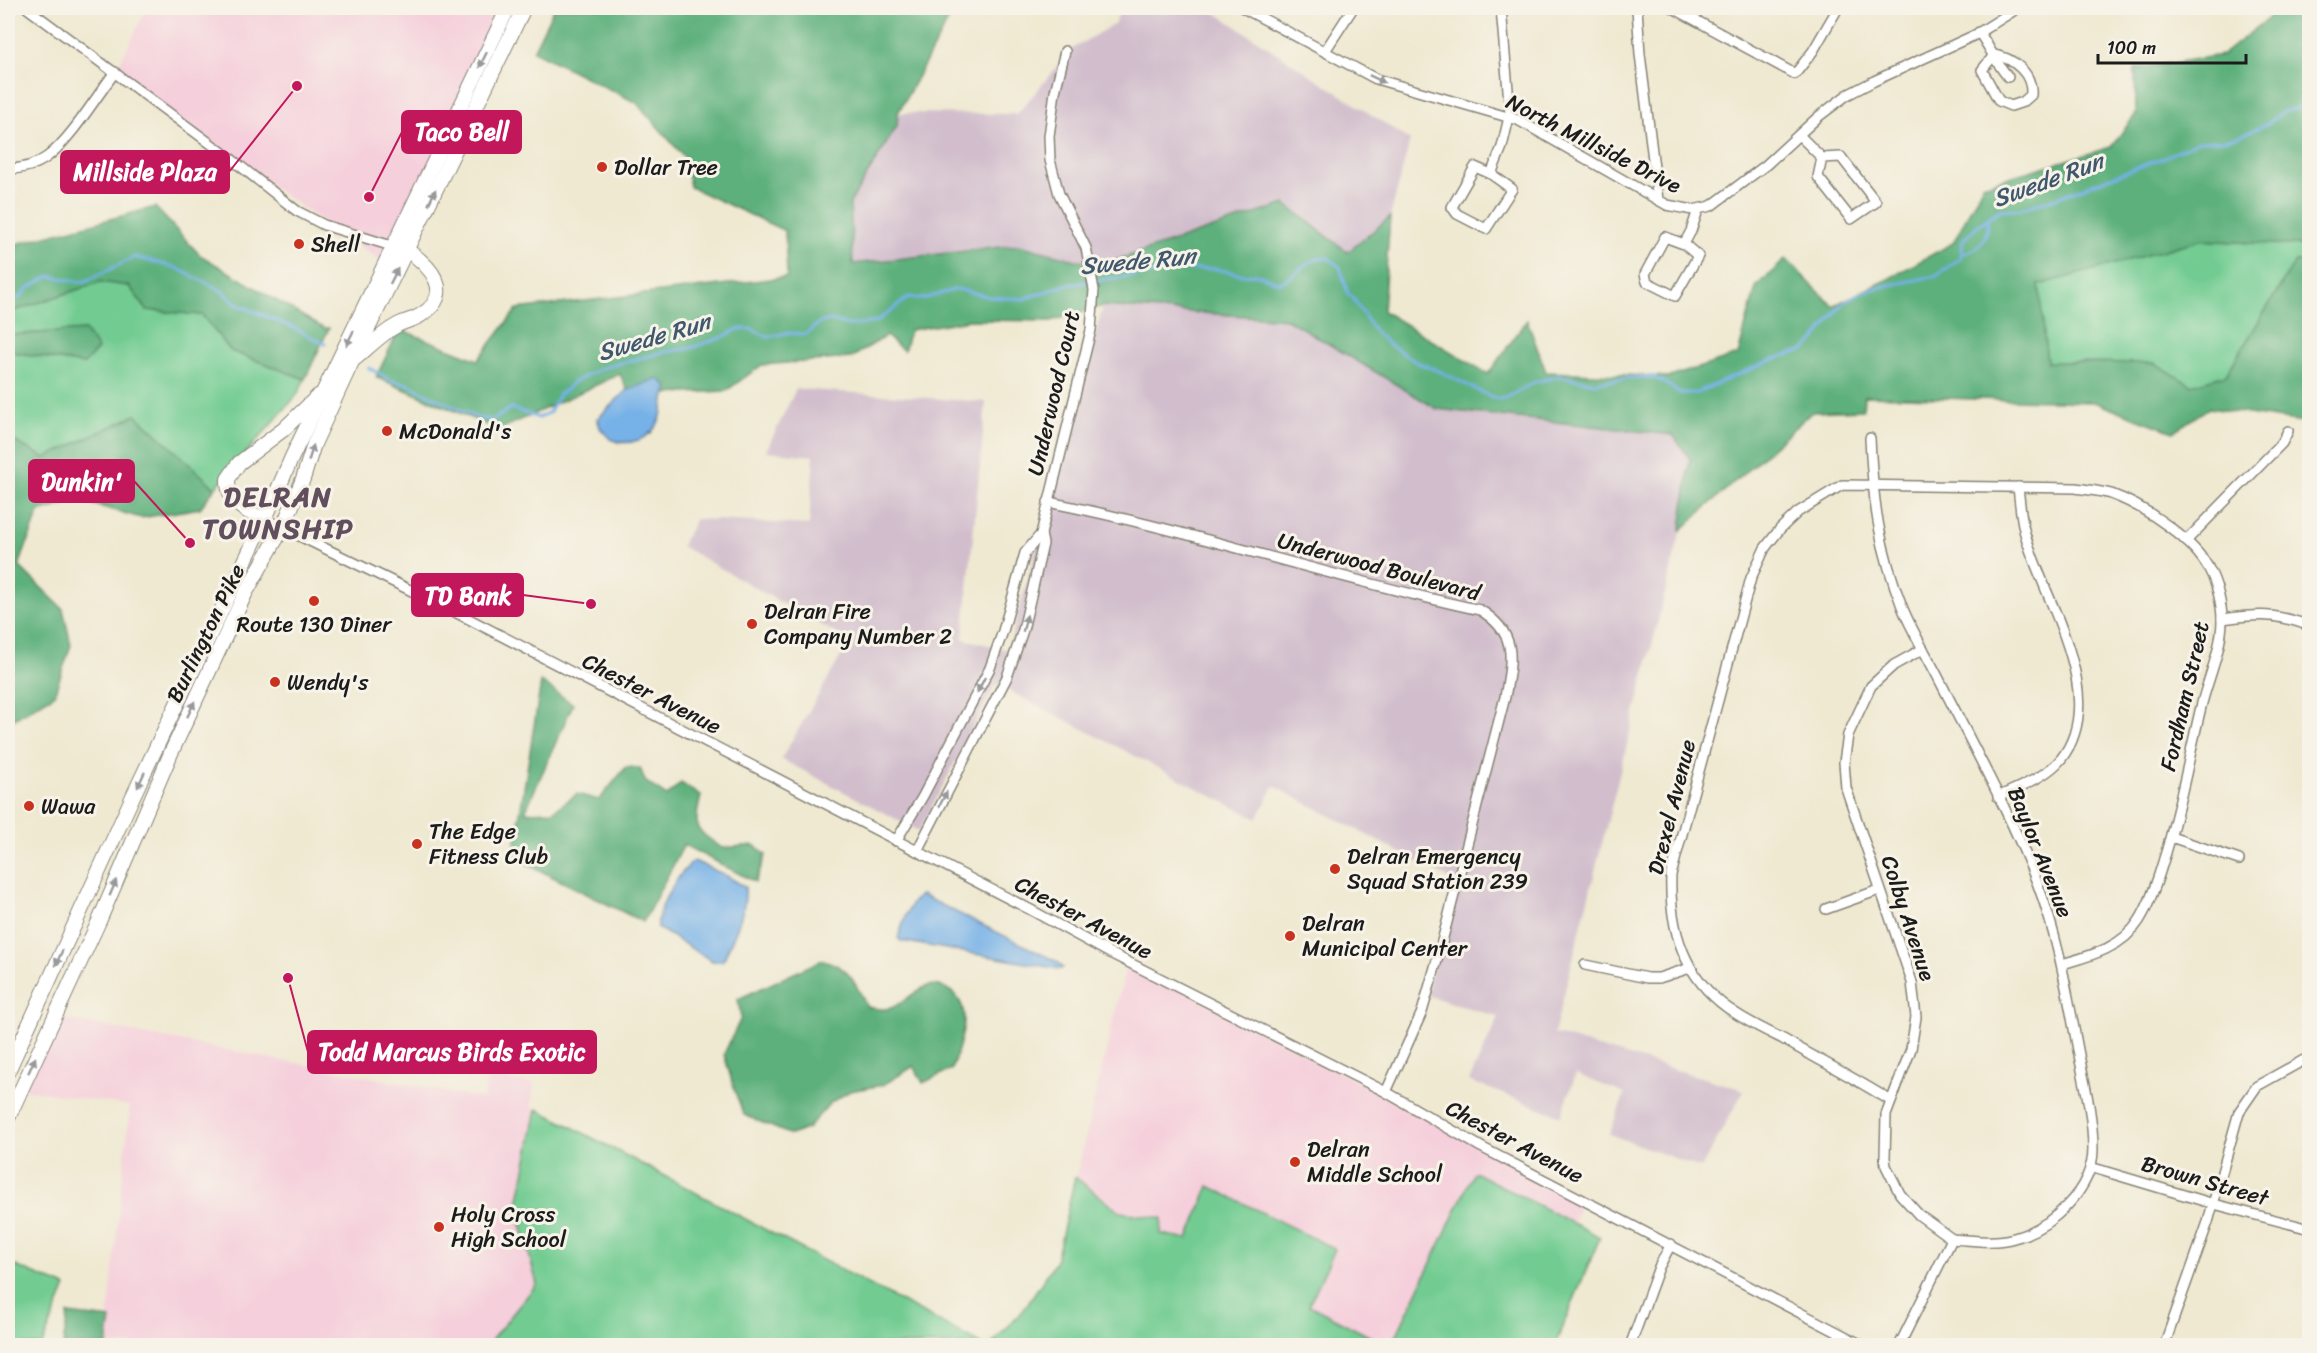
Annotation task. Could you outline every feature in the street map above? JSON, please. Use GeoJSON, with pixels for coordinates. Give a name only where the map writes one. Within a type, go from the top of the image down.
{"type":"FeatureCollection","features":[{"type":"Feature","properties":{"kind":"highway","name":"Burlington Pike"},"geometry":{"type":"LineString","coordinates":[[8,1119],[100,919],[171,753],[245,594],[283,527],[303,479],[314,444],[508,8]]}},
{"type":"Feature","properties":{"kind":"highway","name":"Burlington Pike"},"geometry":{"type":"LineString","coordinates":[[8,1071],[133,796],[326,388],[524,8]]}},
{"type":"Feature","properties":{"kind":"highway"},"geometry":{"type":"LineString","coordinates":[[352,362],[397,325],[421,315],[435,300],[437,282],[434,273],[400,248]]}},
{"type":"Feature","properties":{"kind":"highway"},"geometry":{"type":"LineString","coordinates":[[265,519],[238,506],[231,495],[228,479],[239,463],[284,429],[326,388]]}},
{"type":"Feature","properties":{"kind":"street"},"geometry":{"type":"LineString","coordinates":[[27,8],[230,158],[297,211],[324,225],[400,248]]}},
{"type":"Feature","properties":{"kind":"street"},"geometry":{"type":"LineString","coordinates":[[39,17],[46,8]]}},
{"type":"Feature","properties":{"kind":"street","name":"North Millside Drive"},"geometry":{"type":"LineString","coordinates":[[1243,8],[1385,83],[1509,117],[1658,200],[1675,208],[1698,210]]}},
{"type":"Feature","properties":{"kind":"street"},"geometry":{"type":"LineString","coordinates":[[1325,51],[1353,8]]}},
{"type":"Feature","properties":{"kind":"street"},"geometry":{"type":"LineString","coordinates":[[1491,174],[1502,147],[1509,117],[1509,83],[1501,8]]}},
{"type":"Feature","properties":{"kind":"street"},"geometry":{"type":"LineString","coordinates":[[1637,8],[1640,54],[1658,200]]}},
{"type":"Feature","properties":{"kind":"street"},"geometry":{"type":"LineString","coordinates":[[1673,8],[1795,74],[1813,51],[1838,8]]}},
{"type":"Feature","properties":{"kind":"street"},"geometry":{"type":"LineString","coordinates":[[1684,244],[1692,231],[1698,210],[1711,206],[1727,196],[1766,165],[1818,117],[1856,90],[1979,32],[2018,8]]}},
{"type":"Feature","properties":{"kind":"street"},"geometry":{"type":"LineString","coordinates":[[1979,32],[1994,55],[1995,61],[2008,77]]}},
{"type":"Feature","properties":{"kind":"street","name":"Underwood Court"},"geometry":{"type":"LineString","coordinates":[[1048,502],[1090,330],[1094,290],[1086,248],[1059,194],[1050,160],[1049,136],[1055,92],[1065,51]]}},
{"type":"Feature","properties":{"kind":"street"},"geometry":{"type":"LineString","coordinates":[[1994,55],[2016,62],[2032,86],[2031,95],[2023,102],[2011,106],[1999,100],[1982,70],[1994,55]]}},
{"type":"Feature","properties":{"kind":"street"},"geometry":{"type":"LineString","coordinates":[[8,169],[30,166],[47,157],[66,138],[115,72]]}},
{"type":"Feature","properties":{"kind":"street"},"geometry":{"type":"LineString","coordinates":[[1799,135],[1822,158],[1841,157],[1876,202],[1851,219],[1818,177],[1822,158]]}},
{"type":"Feature","properties":{"kind":"street"},"geometry":{"type":"LineString","coordinates":[[1475,167],[1491,174],[1512,189],[1486,229],[1457,214],[1452,207],[1475,167]]}},
{"type":"Feature","properties":{"kind":"street"},"geometry":{"type":"LineString","coordinates":[[1665,237],[1684,244],[1698,256],[1675,296],[1647,282],[1645,274],[1665,237]]}},
{"type":"Feature","properties":{"kind":"street"},"geometry":{"type":"LineString","coordinates":[[2186,541],[2282,443],[2288,431]]}},
{"type":"Feature","properties":{"kind":"street","name":"Baylor Avenue"},"geometry":{"type":"LineString","coordinates":[[1870,438],[1872,484],[1878,530],[1889,571],[1905,612],[1998,797],[2038,886],[2062,964],[2091,1119],[2093,1151],[2090,1167],[2076,1196],[2061,1212],[2039,1228],[2013,1239],[1988,1241],[1952,1239]]}},
{"type":"Feature","properties":{"kind":"street","name":"Fordham Street"},"geometry":{"type":"LineString","coordinates":[[1872,484],[2076,488],[2111,494],[2151,514],[2186,541],[2199,554],[2211,572],[2220,603],[2222,619],[2220,637],[2171,837],[2157,883],[2140,920],[2130,933],[2118,943],[2091,956],[2062,964]]}},
{"type":"Feature","properties":{"kind":"street","name":"Drexel Avenue"},"geometry":{"type":"LineString","coordinates":[[1872,484],[1842,485],[1798,512],[1765,548],[1751,578],[1671,875],[1670,903],[1672,922],[1683,954],[1690,968],[1710,993],[1734,1012],[1891,1101]]}},
{"type":"Feature","properties":{"kind":"street"},"geometry":{"type":"LineString","coordinates":[[1998,797],[2025,784],[2056,764],[2063,756],[2076,728],[2079,706],[2072,660],[2025,536],[2018,487]]}},
{"type":"Feature","properties":{"kind":"street"},"geometry":{"type":"LineString","coordinates":[[917,851],[1007,677],[1023,630],[1043,544],[1041,534],[1048,502]]}},
{"type":"Feature","properties":{"kind":"street","name":"Underwood Boulevard"},"geometry":{"type":"LineString","coordinates":[[1048,502],[1099,512],[1386,589],[1480,610],[1502,627],[1511,652],[1505,697],[1422,1012],[1386,1092]]}},
{"type":"Feature","properties":{"kind":"street","name":"Chester Avenue"},"geometry":{"type":"LineString","coordinates":[[265,519],[465,617],[1108,952],[1386,1092],[1481,1147],[1864,1346]]}},
{"type":"Feature","properties":{"kind":"street"},"geometry":{"type":"LineString","coordinates":[[896,841],[923,796],[990,668],[1025,553],[1041,534]]}},
{"type":"Feature","properties":{"kind":"street"},"geometry":{"type":"LineString","coordinates":[[2222,619],[2257,614],[2286,618],[2310,626]]}},
{"type":"Feature","properties":{"kind":"street","name":"Colby Avenue"},"geometry":{"type":"LineString","coordinates":[[1923,648],[1894,665],[1871,686],[1848,735],[1844,762],[1846,788],[1912,982],[1916,1017],[1911,1049],[1886,1115],[1886,1166],[1900,1194],[1919,1215],[1952,1239]]}},
{"type":"Feature","properties":{"kind":"street"},"geometry":{"type":"LineString","coordinates":[[2171,837],[2239,861]]}},
{"type":"Feature","properties":{"kind":"street"},"geometry":{"type":"LineString","coordinates":[[1826,909],[1879,890]]}},
{"type":"Feature","properties":{"kind":"street"},"geometry":{"type":"LineString","coordinates":[[1585,965],[1647,978],[1659,978],[1690,968]]}},
{"type":"Feature","properties":{"kind":"street"},"geometry":{"type":"LineString","coordinates":[[2164,1346],[2214,1204],[2239,1112],[2258,1086],[2304,1060]]}},
{"type":"Feature","properties":{"kind":"street","name":"Brown Street"},"geometry":{"type":"LineString","coordinates":[[2090,1167],[2214,1204],[2310,1229]]}},
{"type":"Feature","properties":{"kind":"street"},"geometry":{"type":"LineString","coordinates":[[1899,1346],[1952,1239]]}},
{"type":"Feature","properties":{"kind":"street"},"geometry":{"type":"LineString","coordinates":[[1630,1346],[1659,1267],[1671,1244]]}},
{"type":"Feature","properties":{"kind":"shaded area"},"geometry":{"type":"Polygon","coordinates":[[[147,8],[508,8],[385,264],[230,158],[115,72],[147,8]]]}},
{"type":"Feature","properties":{"kind":"shaded area"},"geometry":{"type":"Polygon","coordinates":[[[1122,8],[1208,8],[1410,140],[1390,217],[1348,252],[1285,204],[1099,266],[1018,245],[853,264],[850,203],[897,126],[898,113],[1017,114],[1072,49],[1114,24],[1122,8]]]}},
{"type":"Feature","properties":{"kind":"shaded area"},"geometry":{"type":"Polygon","coordinates":[[[1103,306],[1287,319],[1437,409],[1673,435],[1690,459],[1681,530],[1554,1034],[1744,1090],[1701,1168],[1609,1134],[1625,1094],[1576,1074],[1561,1116],[1469,1081],[1499,1017],[1426,995],[1456,882],[1274,786],[1257,819],[996,684],[919,831],[781,759],[850,641],[681,546],[696,519],[809,525],[814,456],[766,451],[796,389],[986,402],[963,639],[1008,650],[1103,306]]]}},
{"type":"Feature","properties":{"kind":"shaded area","name":"Delran Middle School"},"geometry":{"type":"Polygon","coordinates":[[[1127,962],[1582,1198],[1528,1345],[991,1346],[1024,1309],[1056,1261],[1127,962]]]}},
{"type":"Feature","properties":{"kind":"shaded area","name":"Holy Cross High School"},"geometry":{"type":"Polygon","coordinates":[[[54,1017],[484,1099],[487,1078],[534,1083],[531,1107],[983,1345],[105,1345],[130,1106],[21,1089],[54,1017]]]}},
{"type":"Feature","properties":{"kind":"green space"},"geometry":{"type":"Polygon","coordinates":[[[554,8],[677,8],[686,12],[689,8],[955,8],[898,113],[897,126],[850,203],[853,264],[1018,245],[1099,266],[1285,204],[1348,252],[1390,217],[1383,311],[1488,374],[1527,320],[1546,372],[1670,377],[1738,355],[1756,287],[1786,259],[1833,306],[1953,243],[1983,185],[2111,147],[2136,114],[2135,69],[2222,55],[2270,17],[2275,8],[2309,8],[2309,246],[2200,240],[2039,285],[2047,362],[2155,363],[2191,385],[2226,375],[2295,262],[2309,261],[2309,423],[2209,408],[2173,432],[2094,402],[1864,396],[1863,410],[1812,412],[1681,530],[1690,459],[1673,435],[1437,409],[1287,319],[1103,306],[1051,321],[969,320],[910,330],[904,351],[886,336],[851,358],[762,365],[726,391],[665,394],[651,434],[598,422],[627,390],[620,374],[499,430],[376,377],[398,332],[407,332],[478,360],[517,309],[787,277],[785,231],[690,187],[685,158],[637,103],[533,51],[554,8]]]}},
{"type":"Feature","properties":{"kind":"green space"},"geometry":{"type":"Polygon","coordinates":[[[155,207],[200,255],[323,328],[329,328],[305,379],[231,351],[202,315],[147,310],[129,286],[100,282],[8,313],[8,246],[155,207]]]}},
{"type":"Feature","properties":{"kind":"green space"},"geometry":{"type":"Polygon","coordinates":[[[2200,240],[2309,246],[2309,261],[2295,263],[2226,375],[2191,386],[2154,363],[2047,362],[2038,285],[2200,240]]]}},
{"type":"Feature","properties":{"kind":"green space"},"geometry":{"type":"Polygon","coordinates":[[[100,282],[129,286],[147,310],[202,315],[231,351],[305,379],[297,395],[215,488],[136,415],[45,458],[8,438],[8,351],[84,364],[85,330],[8,335],[8,313],[100,282]]]}},
{"type":"Feature","properties":{"kind":"green space"},"geometry":{"type":"Polygon","coordinates":[[[85,330],[98,349],[84,364],[8,351],[8,335],[85,330]]]}},
{"type":"Feature","properties":{"kind":"green space"},"geometry":{"type":"Polygon","coordinates":[[[136,415],[215,488],[200,508],[141,518],[78,500],[39,512],[19,566],[63,609],[71,645],[54,695],[14,719],[8,730],[8,438],[45,458],[136,415]]]}},
{"type":"Feature","properties":{"kind":"green space"},"geometry":{"type":"Polygon","coordinates":[[[541,682],[573,704],[525,812],[553,811],[577,794],[599,800],[626,767],[640,768],[645,781],[667,796],[681,783],[701,796],[697,815],[698,827],[722,848],[754,845],[766,855],[755,882],[684,845],[643,922],[513,857],[541,682]]]}},
{"type":"Feature","properties":{"kind":"green space"},"geometry":{"type":"Polygon","coordinates":[[[822,960],[839,966],[845,971],[855,983],[867,1007],[886,1009],[898,1005],[928,986],[947,989],[962,1005],[964,1025],[952,1069],[923,1083],[914,1066],[883,1085],[850,1091],[830,1103],[808,1128],[791,1135],[744,1115],[724,1054],[741,1018],[738,999],[822,960]]]}},
{"type":"Feature","properties":{"kind":"green space"},"geometry":{"type":"Polygon","coordinates":[[[537,1109],[983,1345],[489,1345],[537,1284],[517,1209],[537,1109]]]}},
{"type":"Feature","properties":{"kind":"green space"},"geometry":{"type":"Polygon","coordinates":[[[1474,1172],[1600,1237],[1555,1345],[1392,1345],[1474,1172]]]}},
{"type":"Feature","properties":{"kind":"green space"},"geometry":{"type":"Polygon","coordinates":[[[1075,1177],[1120,1212],[1162,1218],[1161,1234],[1188,1239],[1209,1186],[1335,1249],[1309,1305],[1386,1345],[991,1345],[1024,1309],[1056,1261],[1075,1177]]]}},
{"type":"Feature","properties":{"kind":"green space"},"geometry":{"type":"Polygon","coordinates":[[[8,1263],[66,1287],[42,1345],[8,1345],[8,1263]]]}},
{"type":"Feature","properties":{"kind":"green space"},"geometry":{"type":"Polygon","coordinates":[[[68,1314],[111,1319],[107,1345],[63,1345],[68,1314]]]}},
{"type":"Feature","properties":{"kind":"water"},"geometry":{"type":"Polygon","coordinates":[[[658,378],[668,387],[656,426],[646,436],[632,442],[617,442],[610,439],[600,428],[598,418],[626,391],[658,378]]]}},
{"type":"Feature","properties":{"kind":"water"},"geometry":{"type":"Polygon","coordinates":[[[694,861],[745,887],[742,915],[724,959],[721,961],[712,961],[658,928],[660,911],[669,892],[694,861]]]}},
{"type":"Feature","properties":{"kind":"water"},"geometry":{"type":"Polygon","coordinates":[[[921,895],[1058,962],[1063,968],[901,941],[898,938],[906,914],[916,898],[921,895]]]}},
{"type":"Feature","properties":{"kind":"waterway","name":"Swede Run"},"geometry":{"type":"LineString","coordinates":[[369,368],[392,381],[407,384],[477,418],[493,420],[511,408],[539,418],[550,412],[559,394],[572,383],[602,368],[664,352],[688,349],[723,337],[738,329],[751,329],[768,337],[786,333],[806,334],[819,323],[831,320],[848,325],[877,321],[909,297],[923,299],[957,289],[990,297],[1023,299],[1066,285],[1180,269],[1216,269],[1243,275],[1256,274],[1280,283],[1313,261],[1328,258],[1340,267],[1348,294],[1375,332],[1387,343],[1418,363],[1489,396],[1500,399],[1508,397],[1535,382],[1561,376],[1595,383],[1653,377],[1680,393],[1696,393],[1774,359],[1804,350],[1814,341],[1842,304],[1856,295],[1876,288],[1935,276],[1961,258],[1963,240],[1977,226],[2000,210],[2021,209],[2056,198],[2165,157],[2199,141],[2237,137],[2269,123],[2282,112],[2310,105]]}},
{"type":"Feature","properties":{"kind":"waterway"},"geometry":{"type":"LineString","coordinates":[[1962,254],[1969,252],[1982,242],[1987,232],[1988,219]]}},
{"type":"Feature","properties":{"kind":"waterway","name":"Swede Run"},"geometry":{"type":"LineString","coordinates":[[8,303],[20,297],[28,288],[50,276],[79,282],[86,281],[135,257],[174,267],[219,289],[238,305],[292,327],[325,344]]}},
{"type":"Feature","properties":{"kind":"place","name":"Millside Plaza"},"geometry":{"type":"Point","coordinates":[297,86]}},
{"type":"Feature","properties":{"kind":"place","name":"Dollar Tree"},"geometry":{"type":"Point","coordinates":[602,167]}},
{"type":"Feature","properties":{"kind":"place","name":"Taco Bell"},"geometry":{"type":"Point","coordinates":[369,197]}},
{"type":"Feature","properties":{"kind":"place","name":"Shell"},"geometry":{"type":"Point","coordinates":[299,244]}},
{"type":"Feature","properties":{"kind":"place","name":"McDonald's"},"geometry":{"type":"Point","coordinates":[387,431]}},
{"type":"Feature","properties":{"kind":"place","name":"Dunkin'"},"geometry":{"type":"Point","coordinates":[190,543]}},
{"type":"Feature","properties":{"kind":"place","name":"Route 130 Diner"},"geometry":{"type":"Point","coordinates":[314,601]}},
{"type":"Feature","properties":{"kind":"place","name":"TD Bank"},"geometry":{"type":"Point","coordinates":[591,604]}},
{"type":"Feature","properties":{"kind":"place","name":"Delran Fire Company Number 2"},"geometry":{"type":"Point","coordinates":[752,624]}},
{"type":"Feature","properties":{"kind":"place","name":"Wendy's"},"geometry":{"type":"Point","coordinates":[275,682]}},
{"type":"Feature","properties":{"kind":"place","name":"Wawa"},"geometry":{"type":"Point","coordinates":[29,806]}},
{"type":"Feature","properties":{"kind":"place","name":"The Edge Fitness Club"},"geometry":{"type":"Point","coordinates":[417,844]}},
{"type":"Feature","properties":{"kind":"place","name":"Delran Emergency Squad Station 239"},"geometry":{"type":"Point","coordinates":[1335,869]}},
{"type":"Feature","properties":{"kind":"place","name":"Delran Municipal Center"},"geometry":{"type":"Point","coordinates":[1290,936]}},
{"type":"Feature","properties":{"kind":"place","name":"Todd Marcus Birds Exotic"},"geometry":{"type":"Point","coordinates":[288,978]}},
{"type":"Feature","properties":{"kind":"place","name":"Delran Middle School"},"geometry":{"type":"Point","coordinates":[1295,1162]}},
{"type":"Feature","properties":{"kind":"place","name":"Holy Cross High School"},"geometry":{"type":"Point","coordinates":[439,1227]}},
{"type":"Feature","properties":{"kind":"district","name":"DELRAN TOWNSHIP"},"geometry":{"type":"Point","coordinates":[278,512]}}]}
